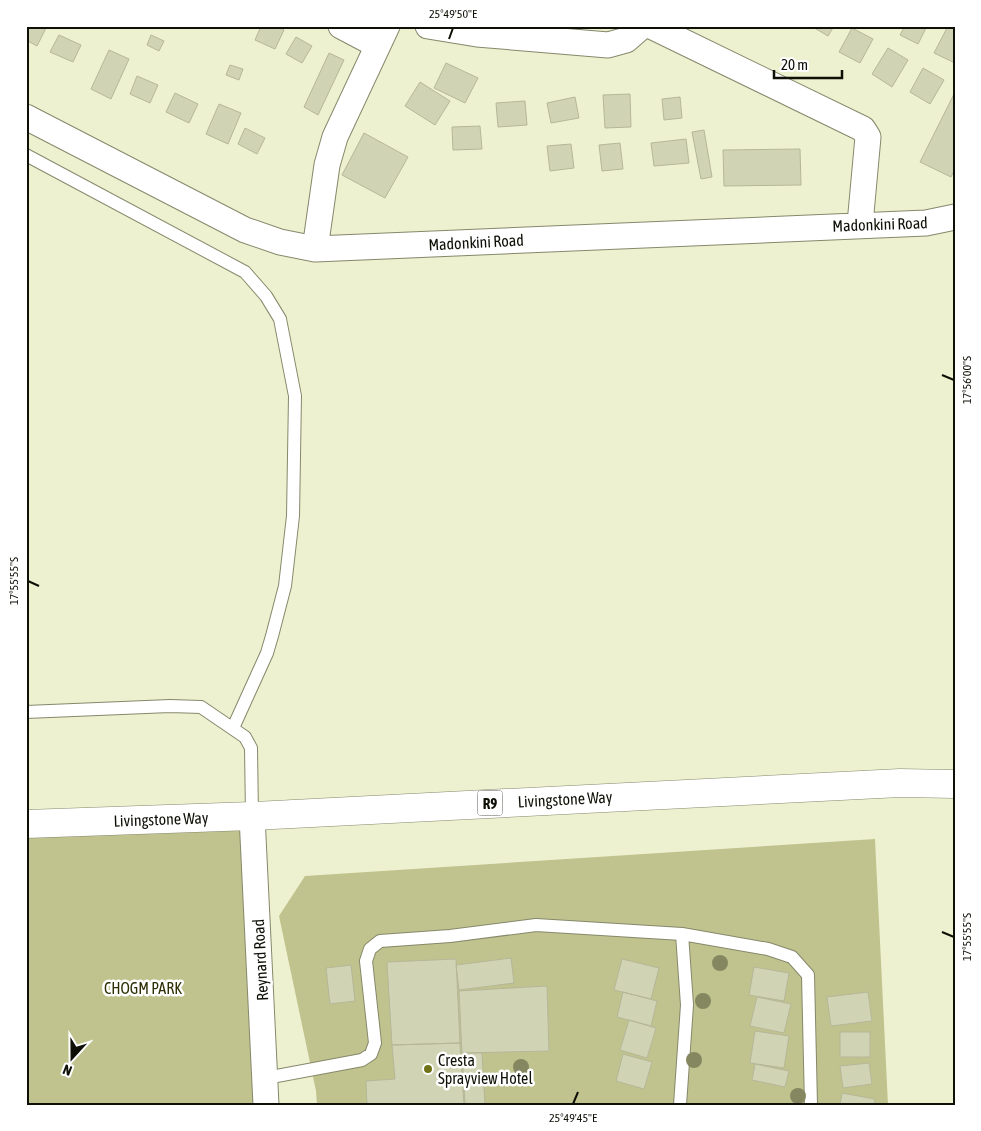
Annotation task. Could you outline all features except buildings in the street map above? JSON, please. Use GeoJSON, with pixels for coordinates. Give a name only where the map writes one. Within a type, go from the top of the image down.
{"type":"FeatureCollection","features":[{"type":"Feature","properties":{"kind":"highway","name":"Livingstone Way"},"geometry":{"type":"LineString","coordinates":[[26,824],[252,816],[900,783],[955,784]]}},
{"type":"Feature","properties":{"kind":"street"},"geometry":{"type":"LineString","coordinates":[[315,249],[327,165],[335,138],[382,36],[341,26]]}},
{"type":"Feature","properties":{"kind":"street"},"geometry":{"type":"LineString","coordinates":[[428,26],[477,34],[608,45],[626,40],[642,26]]}},
{"type":"Feature","properties":{"kind":"street"},"geometry":{"type":"LineString","coordinates":[[651,26],[862,129],[868,137],[860,224]]}},
{"type":"Feature","properties":{"kind":"street","name":"Madonkini Road"},"geometry":{"type":"LineString","coordinates":[[26,117],[245,230],[280,242],[315,249],[860,224],[926,223],[955,218]]}},
{"type":"Feature","properties":{"kind":"street","name":"Reynard Road"},"geometry":{"type":"LineString","coordinates":[[252,816],[266,1105]]}},
{"type":"Feature","properties":{"kind":"lane"},"geometry":{"type":"LineString","coordinates":[[26,156],[245,272],[266,296],[280,319],[295,396],[292,524],[284,586],[272,636],[267,653],[233,728]]}},
{"type":"Feature","properties":{"kind":"lane"},"geometry":{"type":"LineString","coordinates":[[26,712],[170,706],[201,707],[245,737],[252,748],[252,816]]}},
{"type":"Feature","properties":{"kind":"lane"},"geometry":{"type":"LineString","coordinates":[[266,1078],[362,1060],[371,1054],[375,1043],[366,961],[370,949],[380,941],[450,936],[536,926],[682,934],[768,949],[792,957],[808,975],[811,1105]]}},
{"type":"Feature","properties":{"kind":"lane"},"geometry":{"type":"LineString","coordinates":[[680,1105],[687,1006],[682,934]]}},
{"type":"Feature","properties":{"kind":"green space","name":"CHOGM PARK"},"geometry":{"type":"Polygon","coordinates":[[[252,816],[265,1105],[26,1105],[26,828],[252,816]]]}},
{"type":"Feature","properties":{"kind":"green space"},"geometry":{"type":"Polygon","coordinates":[[[875,839],[888,1105],[317,1105],[316,1091],[279,916],[305,876],[875,839]]]}},
{"type":"Feature","properties":{"kind":"place","name":"Cresta Sprayview Hotel"},"geometry":{"type":"Point","coordinates":[428,1069]}}]}
